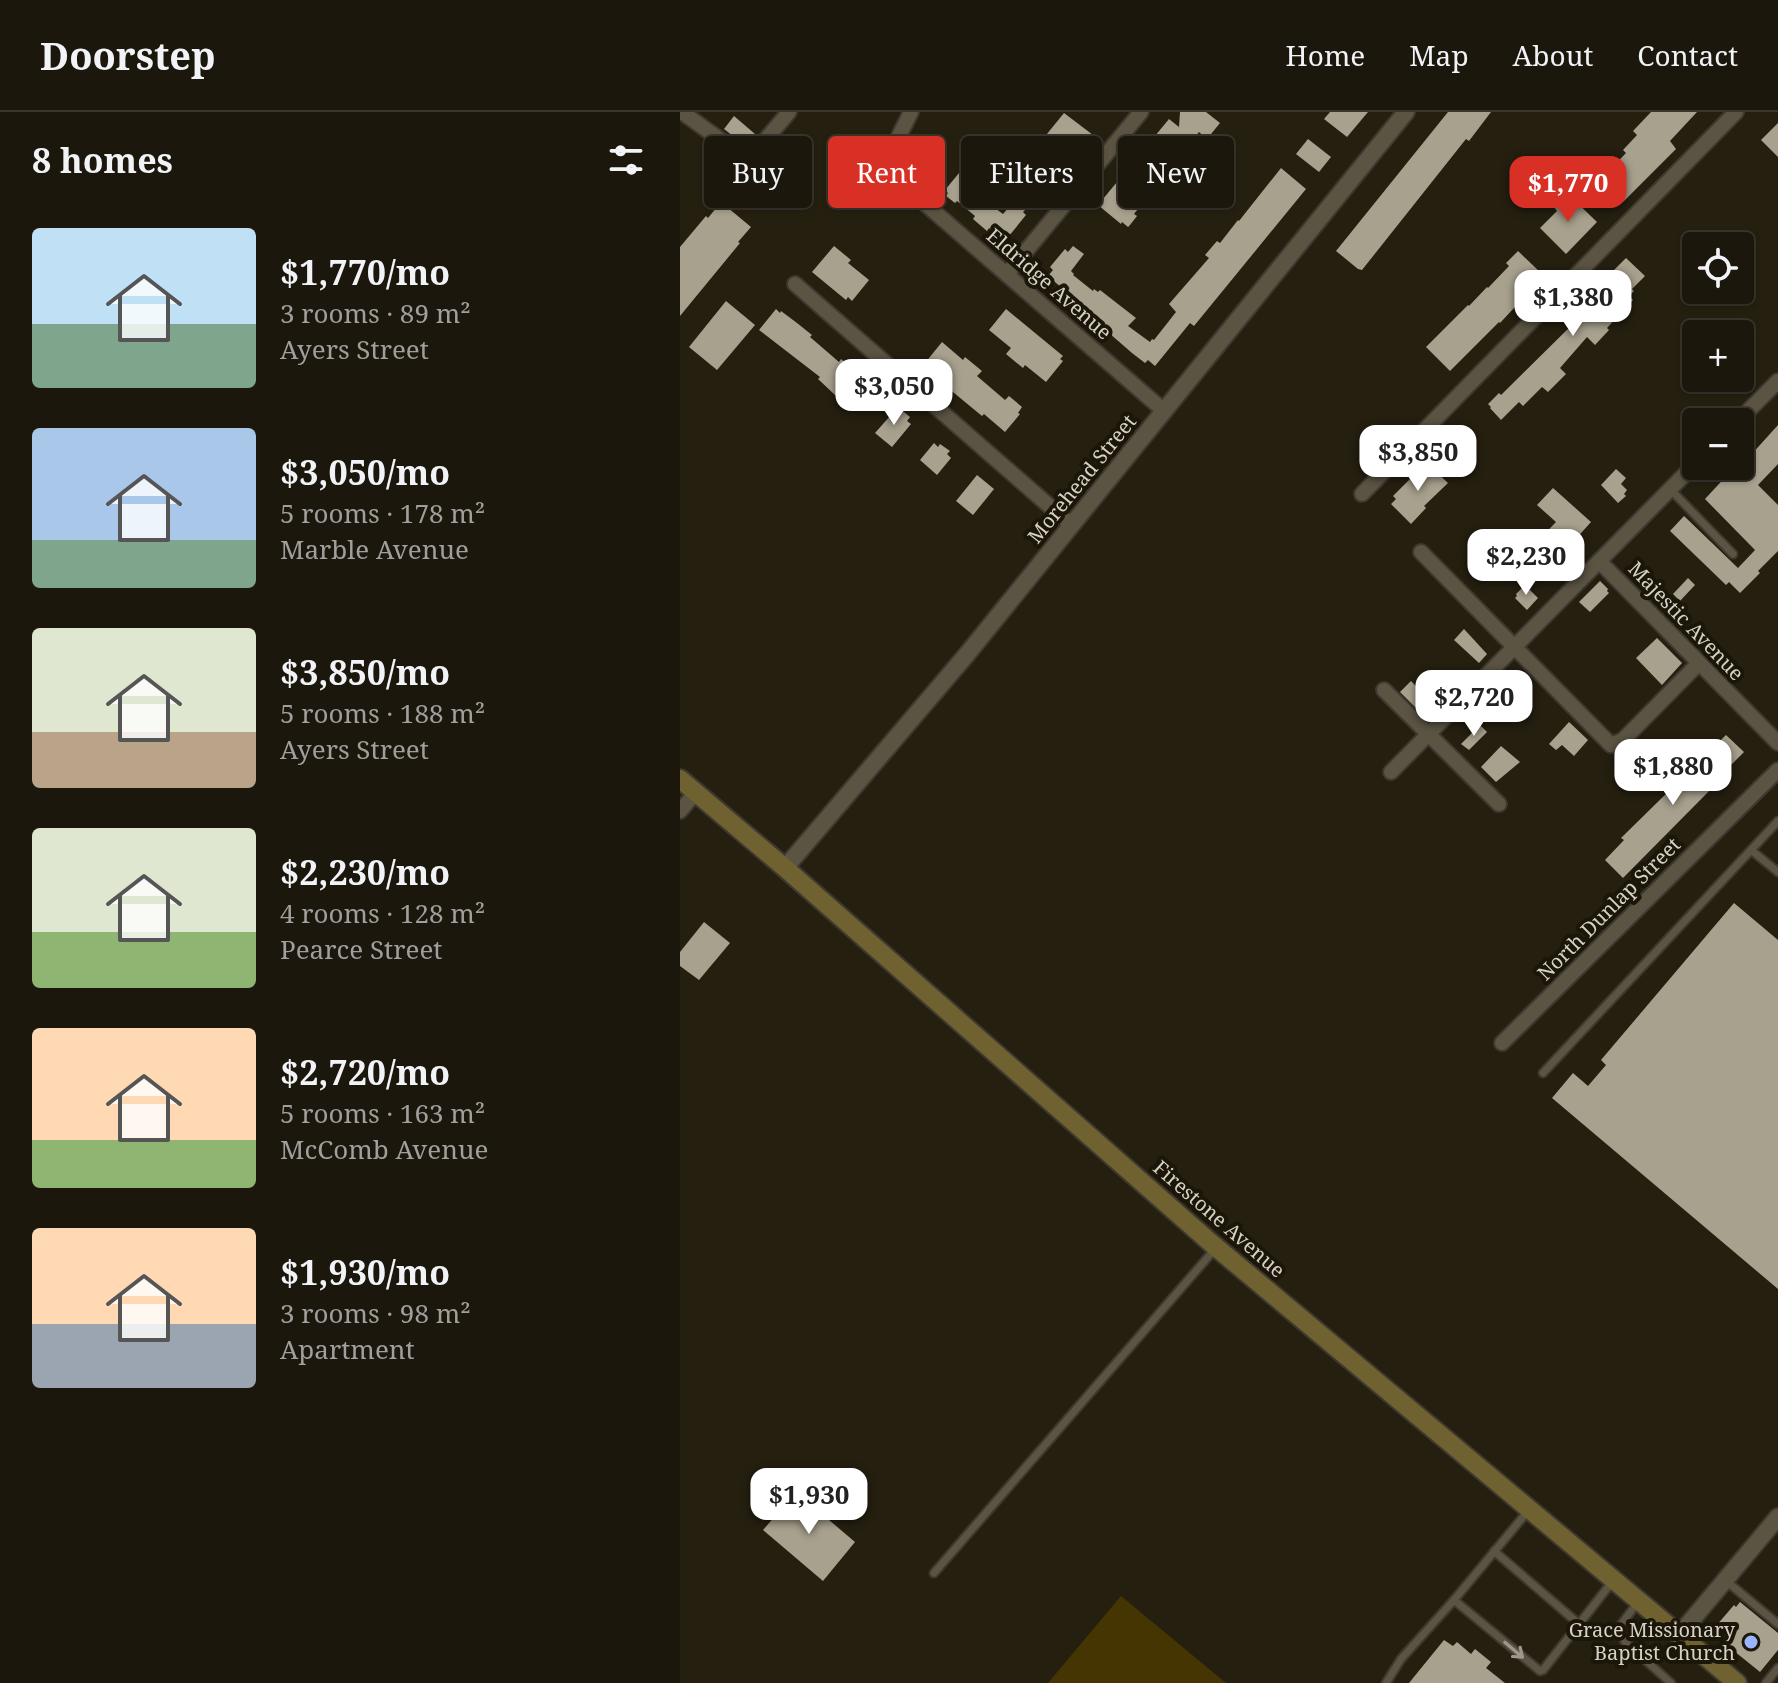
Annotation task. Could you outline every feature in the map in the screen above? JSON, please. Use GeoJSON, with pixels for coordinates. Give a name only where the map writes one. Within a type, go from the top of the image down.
{"type":"FeatureCollection","features":[{"type":"Feature","properties":{"kind":"main road","name":"Firestone Avenue"},"geometry":{"type":"LineString","coordinates":[[680,779],[1216,1248],[1737,1683]]}},
{"type":"Feature","properties":{"kind":"street"},"geometry":{"type":"LineString","coordinates":[[682,112],[741,155],[762,144],[789,112]]}},
{"type":"Feature","properties":{"kind":"street","name":"Eldridge Avenue"},"geometry":{"type":"LineString","coordinates":[[911,112],[899,136],[894,164],[907,188],[1163,410]]}},
{"type":"Feature","properties":{"kind":"street"},"geometry":{"type":"LineString","coordinates":[[1007,274],[1141,112]]}},
{"type":"Feature","properties":{"kind":"street","name":"Morehead Street"},"geometry":{"type":"LineString","coordinates":[[785,868],[968,653],[1406,112]]}},
{"type":"Feature","properties":{"kind":"street"},"geometry":{"type":"LineString","coordinates":[[1362,494],[1736,112]]}},
{"type":"Feature","properties":{"kind":"street"},"geometry":{"type":"LineString","coordinates":[[795,284],[1070,524]]}},
{"type":"Feature","properties":{"kind":"street"},"geometry":{"type":"LineString","coordinates":[[1751,408],[1778,381]]}},
{"type":"Feature","properties":{"kind":"street"},"geometry":{"type":"LineString","coordinates":[[1391,772],[1682,477]]}},
{"type":"Feature","properties":{"kind":"street"},"geometry":{"type":"LineString","coordinates":[[1421,552],[1611,745],[1623,740],[1699,663]]}},
{"type":"Feature","properties":{"kind":"street","name":"Majestic Avenue"},"geometry":{"type":"LineString","coordinates":[[1599,561],[1778,743]]}},
{"type":"Feature","properties":{"kind":"street"},"geometry":{"type":"LineString","coordinates":[[1384,690],[1499,804]]}},
{"type":"Feature","properties":{"kind":"street","name":"North Dunlap Street"},"geometry":{"type":"LineString","coordinates":[[1502,1043],[1778,770]]}},
{"type":"Feature","properties":{"kind":"street"},"geometry":{"type":"LineString","coordinates":[[680,811],[696,792]]}},
{"type":"Feature","properties":{"kind":"street"},"geometry":{"type":"LineString","coordinates":[[1680,1634],[1777,1520]]}},
{"type":"Feature","properties":{"kind":"lane"},"geometry":{"type":"LineString","coordinates":[[1670,489],[1733,554]]}},
{"type":"Feature","properties":{"kind":"lane"},"geometry":{"type":"LineString","coordinates":[[1543,1073],[1778,821]]}},
{"type":"Feature","properties":{"kind":"lane"},"geometry":{"type":"LineString","coordinates":[[1751,850],[1778,872]]}},
{"type":"Feature","properties":{"kind":"lane"},"geometry":{"type":"LineString","coordinates":[[934,1573],[1216,1248]]}},
{"type":"Feature","properties":{"kind":"lane"},"geometry":{"type":"LineString","coordinates":[[1386,1683],[1401,1659],[1529,1509]]}},
{"type":"Feature","properties":{"kind":"lane"},"geometry":{"type":"LineString","coordinates":[[1494,1551],[1579,1624]]}},
{"type":"Feature","properties":{"kind":"lane"},"geometry":{"type":"LineString","coordinates":[[1454,1600],[1540,1671],[1614,1580]]}},
{"type":"Feature","properties":{"kind":"lane"},"geometry":{"type":"LineString","coordinates":[[1725,1580],[1778,1624]]}},
{"type":"Feature","properties":{"kind":"lane"},"geometry":{"type":"LineString","coordinates":[[1639,1600],[1620,1626],[1621,1634],[1625,1642],[1671,1683]]}},
{"type":"Feature","properties":{"kind":"lane"},"geometry":{"type":"LineString","coordinates":[[1766,1683],[1778,1668]]}},
{"type":"Feature","properties":{"kind":"shaded area"},"geometry":{"type":"Polygon","coordinates":[[[1121,1596],[1226,1683],[1048,1683],[1121,1596]]]}},
{"type":"Feature","properties":{"kind":"building"},"geometry":{"type":"Polygon","coordinates":[[[1180,112],[1206,112],[1220,123],[1209,136],[1199,132],[1196,136],[1155,136],[1169,119],[1179,127],[1180,112]]]}},
{"type":"Feature","properties":{"kind":"building"},"geometry":{"type":"Polygon","coordinates":[[[1330,112],[1368,112],[1347,137],[1324,119],[1330,112]]]}},
{"type":"Feature","properties":{"kind":"building"},"geometry":{"type":"Polygon","coordinates":[[[1448,112],[1491,112],[1362,270],[1358,269],[1336,251],[1448,112]]]}},
{"type":"Feature","properties":{"kind":"building"},"geometry":{"type":"Polygon","coordinates":[[[1651,112],[1697,112],[1670,141],[1676,149],[1623,202],[1600,180],[1626,153],[1623,150],[1637,135],[1633,131],[1651,112]]]}},
{"type":"Feature","properties":{"kind":"building"},"geometry":{"type":"Polygon","coordinates":[[[1064,113],[1093,135],[1092,136],[1045,136],[1064,113]]]}},
{"type":"Feature","properties":{"kind":"building"},"geometry":{"type":"Polygon","coordinates":[[[734,116],[755,134],[733,136],[724,129],[734,116]]]}},
{"type":"Feature","properties":{"kind":"building"},"geometry":{"type":"Polygon","coordinates":[[[1778,123],[1778,157],[1761,140],[1778,123]]]}},
{"type":"Feature","properties":{"kind":"building"},"geometry":{"type":"Polygon","coordinates":[[[1308,139],[1331,157],[1319,172],[1296,154],[1308,139]]]}},
{"type":"Feature","properties":{"kind":"building"},"geometry":{"type":"Polygon","coordinates":[[[1281,168],[1306,189],[1194,326],[1190,323],[1155,366],[1132,353],[1086,313],[1088,311],[1080,303],[1061,293],[1063,289],[1048,276],[1053,270],[1050,267],[1065,249],[1068,252],[1073,246],[1084,254],[1071,271],[1073,275],[1093,291],[1100,290],[1136,318],[1128,326],[1150,342],[1176,312],[1169,304],[1209,258],[1205,255],[1217,241],[1220,243],[1281,168]]]}},
{"type":"Feature","properties":{"kind":"building"},"geometry":{"type":"Polygon","coordinates":[[[961,171],[961,204],[946,196],[948,193],[945,190],[961,171]]]}},
{"type":"Feature","properties":{"kind":"building"},"geometry":{"type":"Polygon","coordinates":[[[1118,181],[1118,208],[1139,208],[1134,214],[1137,216],[1128,227],[1121,224],[1102,208],[1102,200],[1118,181]]]}},
{"type":"Feature","properties":{"kind":"building"},"geometry":{"type":"Polygon","coordinates":[[[1567,193],[1597,222],[1566,254],[1540,228],[1557,211],[1554,207],[1567,193]]]}},
{"type":"Feature","properties":{"kind":"building"},"geometry":{"type":"Polygon","coordinates":[[[716,208],[728,208],[751,227],[680,316],[680,247],[706,216],[708,218],[716,208]]]}},
{"type":"Feature","properties":{"kind":"building"},"geometry":{"type":"Polygon","coordinates":[[[965,208],[995,208],[1003,214],[1008,208],[1027,208],[1023,212],[1026,215],[1009,236],[1006,233],[1002,238],[989,228],[987,231],[973,219],[975,216],[965,208]]]}},
{"type":"Feature","properties":{"kind":"building"},"geometry":{"type":"Polygon","coordinates":[[[834,246],[851,260],[848,263],[869,280],[852,301],[848,297],[846,300],[812,272],[834,246]]]}},
{"type":"Feature","properties":{"kind":"building"},"geometry":{"type":"Polygon","coordinates":[[[1518,251],[1541,273],[1536,278],[1539,281],[1450,371],[1426,347],[1488,288],[1509,266],[1506,263],[1518,251]]]}},
{"type":"Feature","properties":{"kind":"building"},"geometry":{"type":"Polygon","coordinates":[[[1626,258],[1645,276],[1632,289],[1634,291],[1629,296],[1633,300],[1595,345],[1587,337],[1560,368],[1566,374],[1548,392],[1542,387],[1523,406],[1519,402],[1501,420],[1488,404],[1578,319],[1592,301],[1587,297],[1626,258]]]}},
{"type":"Feature","properties":{"kind":"building"},"geometry":{"type":"Polygon","coordinates":[[[726,301],[755,325],[717,370],[689,347],[726,301]]]}},
{"type":"Feature","properties":{"kind":"building"},"geometry":{"type":"Polygon","coordinates":[[[776,309],[869,383],[866,386],[870,389],[851,410],[818,379],[820,377],[759,330],[776,309]]]}},
{"type":"Feature","properties":{"kind":"building"},"geometry":{"type":"Polygon","coordinates":[[[1006,309],[1063,356],[1060,359],[1063,361],[1046,382],[1006,354],[1011,348],[989,330],[1006,309]]]}},
{"type":"Feature","properties":{"kind":"building"},"geometry":{"type":"Polygon","coordinates":[[[942,342],[982,371],[977,376],[1005,400],[1009,396],[1022,407],[1005,432],[925,369],[928,365],[925,363],[942,342]]]}},
{"type":"Feature","properties":{"kind":"building"},"geometry":{"type":"Polygon","coordinates":[[[898,407],[910,417],[907,421],[911,424],[892,447],[875,433],[898,407]]]}},
{"type":"Feature","properties":{"kind":"building"},"geometry":{"type":"Polygon","coordinates":[[[1778,425],[1778,464],[1758,485],[1778,505],[1778,551],[1740,593],[1729,582],[1726,585],[1670,531],[1684,516],[1738,568],[1755,550],[1705,499],[1723,480],[1754,480],[1754,452],[1778,425]]]}},
{"type":"Feature","properties":{"kind":"building"},"geometry":{"type":"Polygon","coordinates":[[[934,443],[950,451],[947,454],[951,458],[937,475],[920,460],[934,443]]]}},
{"type":"Feature","properties":{"kind":"building"},"geometry":{"type":"Polygon","coordinates":[[[1429,465],[1448,483],[1424,506],[1426,508],[1411,524],[1391,504],[1396,499],[1393,496],[1423,466],[1426,469],[1429,465]]]}},
{"type":"Feature","properties":{"kind":"building"},"geometry":{"type":"Polygon","coordinates":[[[1616,469],[1626,478],[1621,484],[1627,490],[1626,496],[1618,503],[1601,485],[1616,469]]]}},
{"type":"Feature","properties":{"kind":"building"},"geometry":{"type":"Polygon","coordinates":[[[977,475],[994,489],[973,515],[956,501],[977,475]]]}},
{"type":"Feature","properties":{"kind":"building"},"geometry":{"type":"Polygon","coordinates":[[[1553,488],[1591,522],[1556,561],[1553,558],[1533,579],[1510,557],[1521,544],[1528,551],[1556,522],[1537,505],[1553,488]]]}},
{"type":"Feature","properties":{"kind":"building"},"geometry":{"type":"Polygon","coordinates":[[[1688,578],[1695,585],[1680,601],[1673,594],[1688,578]]]}},
{"type":"Feature","properties":{"kind":"building"},"geometry":{"type":"Polygon","coordinates":[[[1600,581],[1609,593],[1590,612],[1579,602],[1600,581]]]}},
{"type":"Feature","properties":{"kind":"building"},"geometry":{"type":"Polygon","coordinates":[[[1525,585],[1538,598],[1527,610],[1515,598],[1525,585]]]}},
{"type":"Feature","properties":{"kind":"building"},"geometry":{"type":"Polygon","coordinates":[[[1464,629],[1487,654],[1479,663],[1454,640],[1464,629]]]}},
{"type":"Feature","properties":{"kind":"building"},"geometry":{"type":"Polygon","coordinates":[[[1657,638],[1682,663],[1662,685],[1636,658],[1657,638]]]}},
{"type":"Feature","properties":{"kind":"building"},"geometry":{"type":"Polygon","coordinates":[[[1411,681],[1432,703],[1422,714],[1400,692],[1411,681]]]}},
{"type":"Feature","properties":{"kind":"building"},"geometry":{"type":"Polygon","coordinates":[[[1569,722],[1588,740],[1574,756],[1562,745],[1556,750],[1549,744],[1569,722]]]}},
{"type":"Feature","properties":{"kind":"building"},"geometry":{"type":"Polygon","coordinates":[[[1480,725],[1487,732],[1469,750],[1461,744],[1480,725]]]}},
{"type":"Feature","properties":{"kind":"building"},"geometry":{"type":"Polygon","coordinates":[[[1726,735],[1744,752],[1623,878],[1605,860],[1624,840],[1621,838],[1726,735]]]}},
{"type":"Feature","properties":{"kind":"building"},"geometry":{"type":"Polygon","coordinates":[[[1501,746],[1520,762],[1496,782],[1481,767],[1501,746]]]}},
{"type":"Feature","properties":{"kind":"building"},"geometry":{"type":"Polygon","coordinates":[[[1734,903],[1778,940],[1778,1289],[1552,1098],[1573,1073],[1588,1086],[1606,1065],[1601,1060],[1734,903]]]}},
{"type":"Feature","properties":{"kind":"building"},"geometry":{"type":"Polygon","coordinates":[[[704,922],[730,943],[699,980],[680,966],[680,952],[704,922]]]}},
{"type":"Feature","properties":{"kind":"building"},"geometry":{"type":"Polygon","coordinates":[[[796,1492],[855,1542],[823,1581],[763,1530],[796,1492]]]}},
{"type":"Feature","properties":{"kind":"building","name":"Grace Missionary Baptist Church"},"geometry":{"type":"Polygon","coordinates":[[[1740,1602],[1778,1633],[1778,1650],[1760,1672],[1713,1634],[1718,1628],[1716,1626],[1740,1602]]]}},
{"type":"Feature","properties":{"kind":"building"},"geometry":{"type":"Polygon","coordinates":[[[1444,1640],[1453,1646],[1457,1642],[1471,1654],[1475,1649],[1491,1662],[1486,1668],[1505,1683],[1409,1683],[1444,1640]]]}},
{"type":"Feature","properties":{"kind":"place","name":"Grace Missionary Baptist Church"},"geometry":{"type":"Point","coordinates":[1751,1642]}}]}
